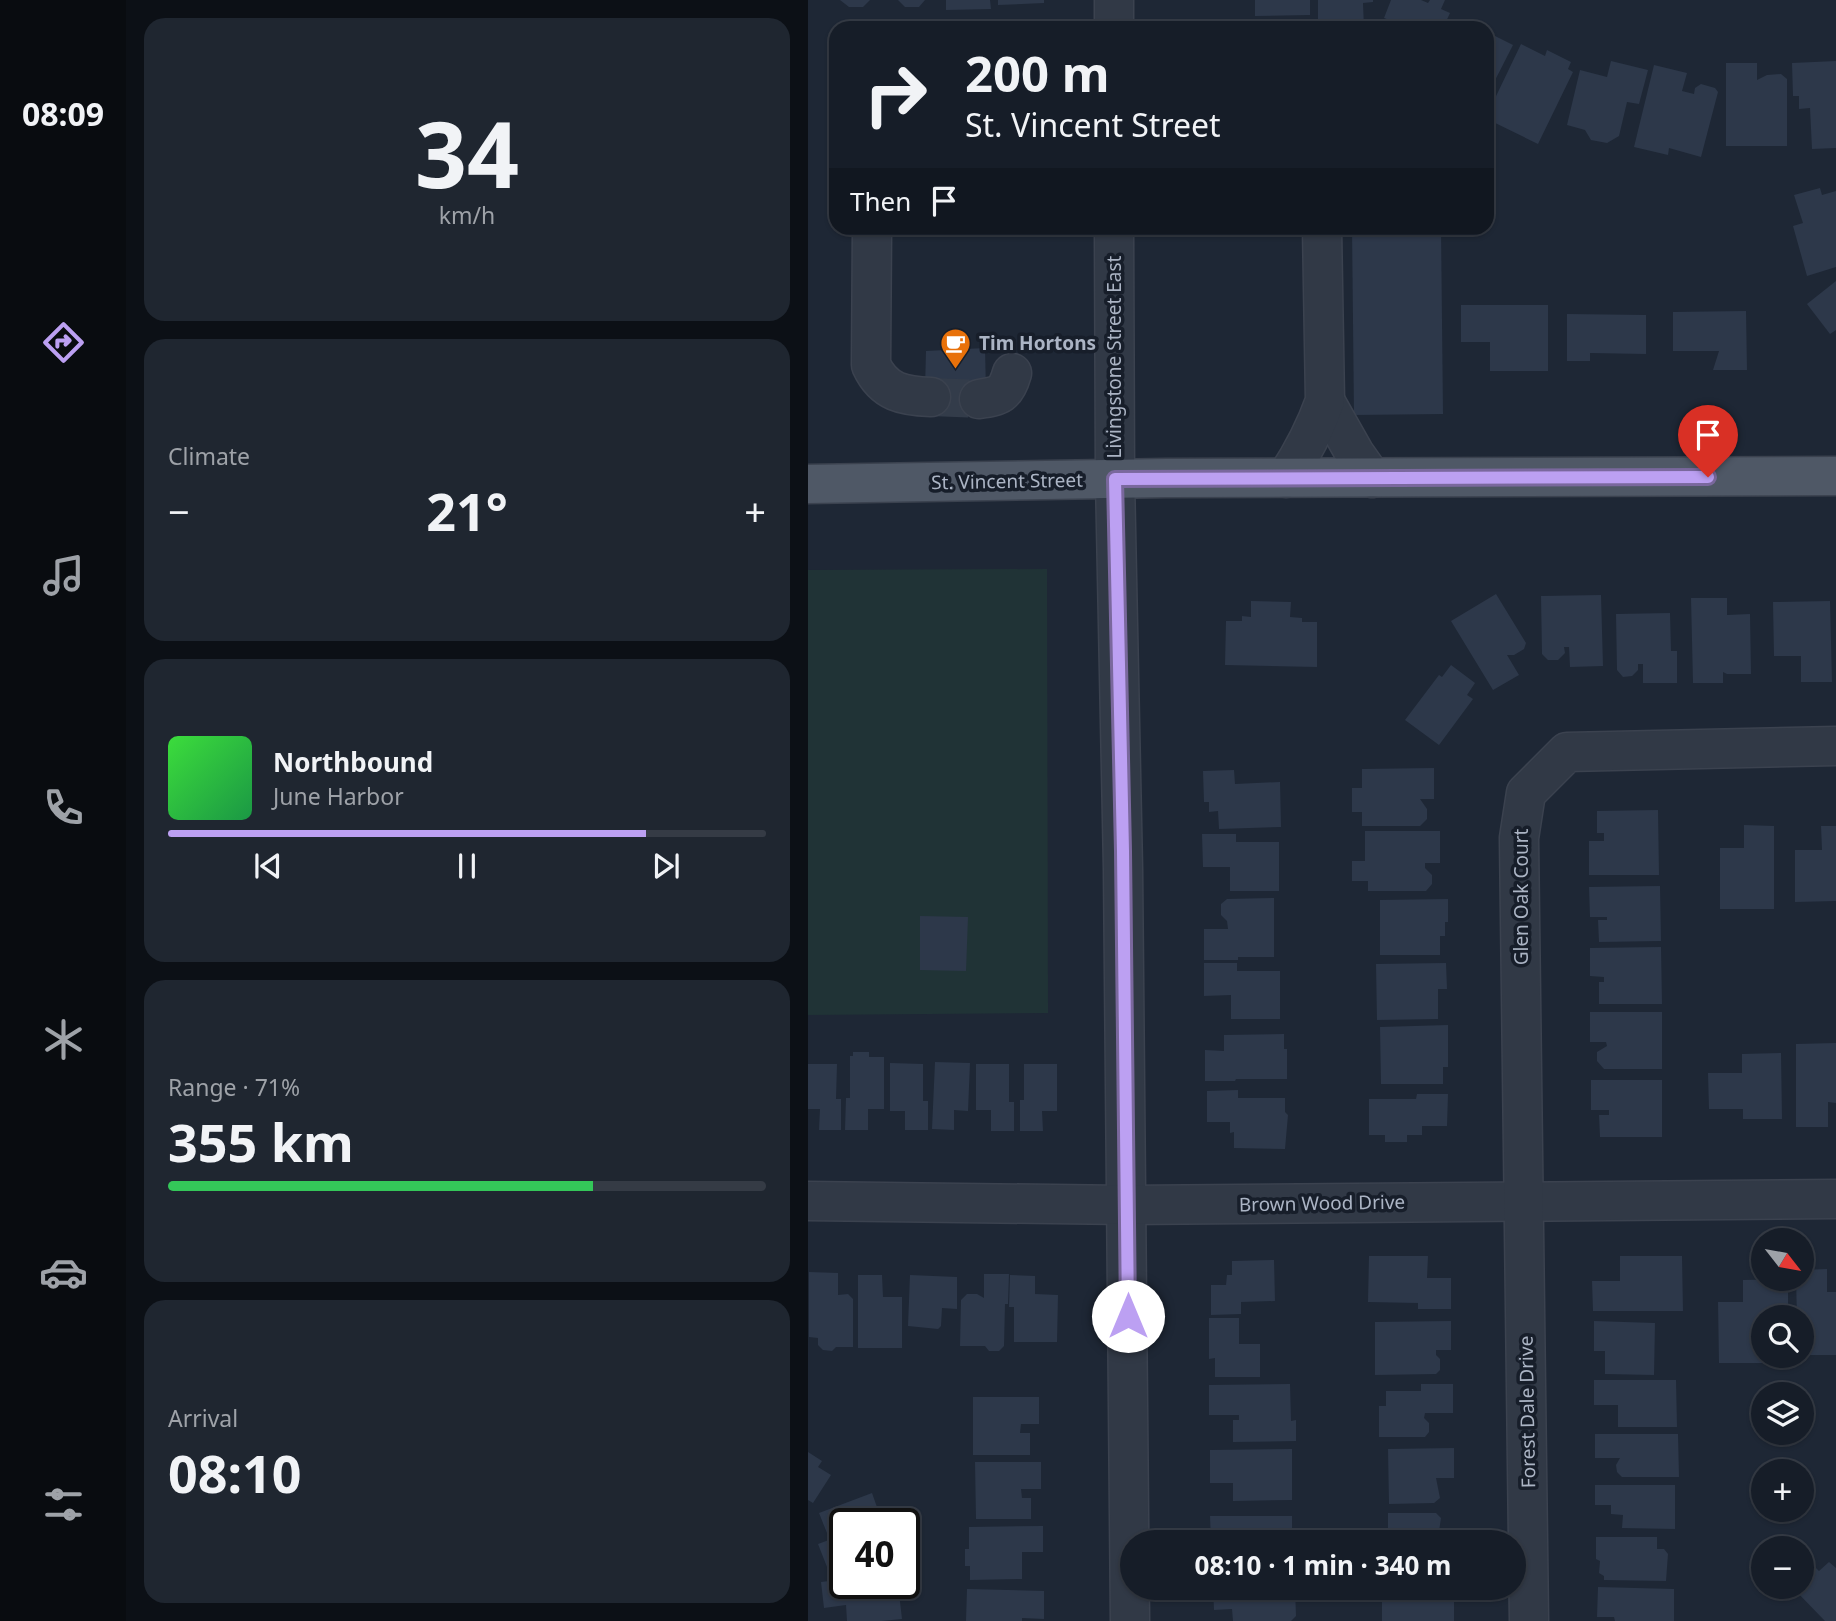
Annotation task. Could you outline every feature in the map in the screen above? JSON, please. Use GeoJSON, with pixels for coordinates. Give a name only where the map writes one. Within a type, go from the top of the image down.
{"type":"FeatureCollection","features":[{"type":"Feature","properties":{"kind":"main road","name":"St. Vincent Street"},"geometry":{"type":"LineString","coordinates":[[808,484],[1115,479],[1835,476]]}},
{"type":"Feature","properties":{"kind":"street"},"geometry":{"type":"LineString","coordinates":[[1114,0],[1114,21]]}},
{"type":"Feature","properties":{"kind":"street"},"geometry":{"type":"LineString","coordinates":[[872,235],[871,365],[876,377],[895,391],[908,396],[931,397]]}},
{"type":"Feature","properties":{"kind":"street","name":"Livingstone Street East"},"geometry":{"type":"LineString","coordinates":[[1114,235],[1130,1621]]}},
{"type":"Feature","properties":{"kind":"street"},"geometry":{"type":"LineString","coordinates":[[1286,478],[1302,454],[1325,401],[1322,235]]}},
{"type":"Feature","properties":{"kind":"street"},"geometry":{"type":"LineString","coordinates":[[979,399],[995,397],[1008,387],[1012,373]]}},
{"type":"Feature","properties":{"kind":"street"},"geometry":{"type":"LineString","coordinates":[[1325,401],[1372,478]]}},
{"type":"Feature","properties":{"kind":"street","name":"Glen Oak Court"},"geometry":{"type":"LineString","coordinates":[[1524,1202],[1519,838],[1526,793],[1567,752],[1835,746]]}},
{"type":"Feature","properties":{"kind":"street","name":"Brown Wood Drive"},"geometry":{"type":"LineString","coordinates":[[808,1201],[1127,1205],[1835,1199]]}},
{"type":"Feature","properties":{"kind":"street","name":"Forest Dale Drive"},"geometry":{"type":"LineString","coordinates":[[1524,1202],[1529,1621]]}},
{"type":"Feature","properties":{"kind":"green space"},"geometry":{"type":"Polygon","coordinates":[[[1047,569],[1048,1013],[808,1015],[808,570],[1047,569]]]}},
{"type":"Feature","properties":{"kind":"building"},"geometry":{"type":"Polygon","coordinates":[[[840,0],[870,0],[863,7],[849,7],[840,0]]]}},
{"type":"Feature","properties":{"kind":"building"},"geometry":{"type":"Polygon","coordinates":[[[898,0],[925,0],[919,7],[905,7],[898,0]]]}},
{"type":"Feature","properties":{"kind":"building"},"geometry":{"type":"Polygon","coordinates":[[[946,0],[990,0],[991,9],[946,10],[946,0]]]}},
{"type":"Feature","properties":{"kind":"building"},"geometry":{"type":"Polygon","coordinates":[[[998,0],[1044,0],[1044,3],[998,5],[998,0]]]}},
{"type":"Feature","properties":{"kind":"building"},"geometry":{"type":"Polygon","coordinates":[[[1255,0],[1310,0],[1310,15],[1255,16],[1255,0]]]}},
{"type":"Feature","properties":{"kind":"building"},"geometry":{"type":"Polygon","coordinates":[[[1318,0],[1373,0],[1363,3],[1364,21],[1318,21],[1318,0]]]}},
{"type":"Feature","properties":{"kind":"building"},"geometry":{"type":"Polygon","coordinates":[[[1391,0],[1421,0],[1428,3],[1430,0],[1445,0],[1441,9],[1450,13],[1446,21],[1392,21],[1384,18],[1391,0]]]}},
{"type":"Feature","properties":{"kind":"building"},"geometry":{"type":"Polygon","coordinates":[[[1494,36],[1513,45],[1494,82],[1494,36]]]}},
{"type":"Feature","properties":{"kind":"building"},"geometry":{"type":"Polygon","coordinates":[[[1521,44],[1545,56],[1547,50],[1571,62],[1568,69],[1573,72],[1538,144],[1494,122],[1494,100],[1521,44]]]}},
{"type":"Feature","properties":{"kind":"building"},"geometry":{"type":"Polygon","coordinates":[[[1611,61],[1648,70],[1639,104],[1627,102],[1619,136],[1607,143],[1591,140],[1585,130],[1567,125],[1580,70],[1607,77],[1611,61]]]}},
{"type":"Feature","properties":{"kind":"building"},"geometry":{"type":"Polygon","coordinates":[[[1836,61],[1836,148],[1812,149],[1810,108],[1799,109],[1799,96],[1793,96],[1792,63],[1836,61]]]}},
{"type":"Feature","properties":{"kind":"building"},"geometry":{"type":"Polygon","coordinates":[[[1726,63],[1757,63],[1757,80],[1767,75],[1781,74],[1787,79],[1787,146],[1726,146],[1726,63]]]}},
{"type":"Feature","properties":{"kind":"building"},"geometry":{"type":"Polygon","coordinates":[[[1654,65],[1687,73],[1682,91],[1694,94],[1695,88],[1701,84],[1715,88],[1718,92],[1701,157],[1669,148],[1668,155],[1634,147],[1654,65]]]}},
{"type":"Feature","properties":{"kind":"building"},"geometry":{"type":"Polygon","coordinates":[[[1820,188],[1822,195],[1836,191],[1836,267],[1807,276],[1793,226],[1803,223],[1794,195],[1820,188]]]}},
{"type":"Feature","properties":{"kind":"building"},"geometry":{"type":"Polygon","coordinates":[[[1352,235],[1441,235],[1443,414],[1354,415],[1352,235]]]}},
{"type":"Feature","properties":{"kind":"building"},"geometry":{"type":"Polygon","coordinates":[[[1836,281],[1836,330],[1830,334],[1807,304],[1836,281]]]}},
{"type":"Feature","properties":{"kind":"building"},"geometry":{"type":"Polygon","coordinates":[[[1461,305],[1548,305],[1548,371],[1490,371],[1490,342],[1461,342],[1461,305]]]}},
{"type":"Feature","properties":{"kind":"building"},"geometry":{"type":"Polygon","coordinates":[[[1746,311],[1747,370],[1713,370],[1719,351],[1673,351],[1673,312],[1746,311]]]}},
{"type":"Feature","properties":{"kind":"building"},"geometry":{"type":"Polygon","coordinates":[[[1567,314],[1646,315],[1646,354],[1590,353],[1590,361],[1567,361],[1567,314]]]}},
{"type":"Feature","properties":{"kind":"building","name":"Tim Hortons"},"geometry":{"type":"Polygon","coordinates":[[[985,348],[986,391],[971,408],[938,407],[925,389],[926,351],[985,348]]]}},
{"type":"Feature","properties":{"kind":"building"},"geometry":{"type":"Polygon","coordinates":[[[1496,594],[1526,643],[1524,649],[1514,655],[1507,655],[1519,675],[1493,690],[1451,621],[1496,594]]]}},
{"type":"Feature","properties":{"kind":"building"},"geometry":{"type":"Polygon","coordinates":[[[1601,595],[1603,666],[1570,667],[1569,647],[1564,647],[1565,653],[1558,660],[1548,660],[1542,654],[1541,596],[1601,595]]]}},
{"type":"Feature","properties":{"kind":"building"},"geometry":{"type":"Polygon","coordinates":[[[1691,598],[1727,598],[1727,615],[1750,614],[1751,674],[1723,672],[1723,683],[1693,683],[1691,598]]]}},
{"type":"Feature","properties":{"kind":"building"},"geometry":{"type":"Polygon","coordinates":[[[1251,601],[1291,602],[1290,617],[1302,618],[1302,622],[1317,622],[1317,667],[1225,665],[1226,621],[1242,621],[1242,616],[1251,617],[1251,601]]]}},
{"type":"Feature","properties":{"kind":"building"},"geometry":{"type":"Polygon","coordinates":[[[1830,601],[1832,682],[1801,682],[1801,656],[1774,656],[1773,602],[1830,601]]]}},
{"type":"Feature","properties":{"kind":"building"},"geometry":{"type":"Polygon","coordinates":[[[1670,613],[1671,651],[1677,651],[1677,683],[1643,683],[1643,664],[1638,664],[1638,670],[1632,676],[1623,677],[1617,670],[1616,614],[1670,613]]]}},
{"type":"Feature","properties":{"kind":"building"},"geometry":{"type":"Polygon","coordinates":[[[1451,665],[1475,683],[1467,695],[1473,699],[1439,745],[1405,720],[1439,675],[1442,677],[1451,665]]]}},
{"type":"Feature","properties":{"kind":"building"},"geometry":{"type":"Polygon","coordinates":[[[1434,768],[1434,799],[1420,799],[1427,809],[1427,819],[1420,826],[1362,826],[1362,812],[1352,812],[1352,788],[1362,788],[1362,769],[1434,768]]]}},
{"type":"Feature","properties":{"kind":"building"},"geometry":{"type":"Polygon","coordinates":[[[1234,770],[1235,784],[1280,782],[1281,827],[1219,829],[1218,811],[1209,812],[1209,802],[1204,802],[1203,771],[1234,770]]]}},
{"type":"Feature","properties":{"kind":"building"},"geometry":{"type":"Polygon","coordinates":[[[1658,810],[1659,875],[1589,875],[1589,841],[1604,841],[1604,833],[1597,833],[1597,811],[1658,810]]]}},
{"type":"Feature","properties":{"kind":"building"},"geometry":{"type":"Polygon","coordinates":[[[1744,825],[1774,826],[1774,909],[1720,909],[1720,848],[1744,848],[1744,825]]]}},
{"type":"Feature","properties":{"kind":"building"},"geometry":{"type":"Polygon","coordinates":[[[1821,826],[1836,826],[1836,901],[1795,902],[1795,850],[1822,850],[1821,826]]]}},
{"type":"Feature","properties":{"kind":"building"},"geometry":{"type":"Polygon","coordinates":[[[1365,831],[1440,831],[1440,863],[1425,863],[1425,868],[1432,875],[1432,884],[1426,891],[1368,891],[1368,881],[1352,881],[1352,861],[1365,861],[1365,831]]]}},
{"type":"Feature","properties":{"kind":"building"},"geometry":{"type":"Polygon","coordinates":[[[1202,834],[1236,834],[1236,842],[1279,842],[1279,891],[1230,891],[1230,867],[1203,867],[1202,834]]]}},
{"type":"Feature","properties":{"kind":"building"},"geometry":{"type":"Polygon","coordinates":[[[1660,886],[1661,941],[1599,942],[1598,920],[1607,920],[1607,917],[1590,917],[1589,887],[1660,886]]]}},
{"type":"Feature","properties":{"kind":"building"},"geometry":{"type":"Polygon","coordinates":[[[1274,898],[1274,957],[1204,960],[1204,929],[1228,929],[1227,921],[1221,915],[1221,904],[1227,899],[1274,898]]]}},
{"type":"Feature","properties":{"kind":"building"},"geometry":{"type":"Polygon","coordinates":[[[1448,899],[1448,922],[1445,922],[1445,936],[1440,936],[1440,955],[1380,955],[1380,900],[1448,899]]]}},
{"type":"Feature","properties":{"kind":"building"},"geometry":{"type":"Polygon","coordinates":[[[920,916],[968,917],[966,971],[920,970],[920,916]]]}},
{"type":"Feature","properties":{"kind":"building"},"geometry":{"type":"Polygon","coordinates":[[[1661,947],[1662,1004],[1599,1004],[1599,982],[1604,982],[1604,977],[1590,976],[1590,948],[1661,947]]]}},
{"type":"Feature","properties":{"kind":"building"},"geometry":{"type":"Polygon","coordinates":[[[1204,963],[1237,963],[1237,971],[1280,971],[1280,1019],[1231,1019],[1231,995],[1204,996],[1204,963]]]}},
{"type":"Feature","properties":{"kind":"building"},"geometry":{"type":"Polygon","coordinates":[[[1446,963],[1447,989],[1438,989],[1438,1019],[1377,1020],[1376,964],[1446,963]]]}},
{"type":"Feature","properties":{"kind":"building"},"geometry":{"type":"Polygon","coordinates":[[[1590,1012],[1662,1012],[1662,1069],[1604,1069],[1597,1061],[1597,1052],[1607,1046],[1606,1042],[1590,1042],[1590,1012]]]}},
{"type":"Feature","properties":{"kind":"building"},"geometry":{"type":"Polygon","coordinates":[[[1448,1025],[1448,1067],[1443,1067],[1443,1084],[1381,1084],[1380,1027],[1448,1025]]]}},
{"type":"Feature","properties":{"kind":"building"},"geometry":{"type":"Polygon","coordinates":[[[1284,1034],[1287,1079],[1205,1081],[1205,1050],[1224,1051],[1224,1035],[1284,1034]]]}},
{"type":"Feature","properties":{"kind":"building"},"geometry":{"type":"Polygon","coordinates":[[[1836,1043],[1836,1103],[1828,1102],[1828,1127],[1796,1127],[1796,1044],[1836,1043]]]}},
{"type":"Feature","properties":{"kind":"building"},"geometry":{"type":"Polygon","coordinates":[[[853,1052],[869,1052],[869,1057],[884,1057],[884,1109],[868,1109],[868,1130],[845,1130],[846,1098],[850,1098],[850,1056],[853,1056],[853,1052]]]}},
{"type":"Feature","properties":{"kind":"building"},"geometry":{"type":"Polygon","coordinates":[[[1781,1053],[1782,1119],[1743,1119],[1743,1109],[1709,1109],[1708,1073],[1742,1073],[1742,1054],[1781,1053]]]}},
{"type":"Feature","properties":{"kind":"building"},"geometry":{"type":"Polygon","coordinates":[[[935,1062],[970,1063],[968,1111],[954,1110],[954,1130],[932,1129],[935,1062]]]}},
{"type":"Feature","properties":{"kind":"building"},"geometry":{"type":"Polygon","coordinates":[[[890,1063],[923,1064],[923,1101],[928,1101],[928,1130],[905,1130],[905,1111],[890,1111],[890,1063]]]}},
{"type":"Feature","properties":{"kind":"building"},"geometry":{"type":"Polygon","coordinates":[[[808,1064],[837,1064],[836,1099],[841,1099],[841,1130],[819,1130],[820,1109],[808,1109],[808,1064]]]}},
{"type":"Feature","properties":{"kind":"building"},"geometry":{"type":"Polygon","coordinates":[[[976,1064],[1009,1064],[1009,1102],[1014,1102],[1014,1131],[991,1131],[991,1110],[976,1110],[976,1064]]]}},
{"type":"Feature","properties":{"kind":"building"},"geometry":{"type":"Polygon","coordinates":[[[1024,1064],[1057,1064],[1057,1111],[1042,1111],[1043,1131],[1020,1131],[1020,1100],[1024,1100],[1024,1064]]]}},
{"type":"Feature","properties":{"kind":"building"},"geometry":{"type":"Polygon","coordinates":[[[1591,1080],[1662,1080],[1662,1137],[1600,1137],[1599,1115],[1609,1115],[1609,1110],[1591,1110],[1591,1080]]]}},
{"type":"Feature","properties":{"kind":"building"},"geometry":{"type":"Polygon","coordinates":[[[1238,1090],[1238,1098],[1285,1098],[1285,1112],[1288,1115],[1285,1149],[1234,1148],[1234,1132],[1230,1133],[1230,1122],[1207,1122],[1207,1091],[1238,1090]]]}},
{"type":"Feature","properties":{"kind":"building"},"geometry":{"type":"Polygon","coordinates":[[[1417,1094],[1448,1094],[1447,1126],[1422,1126],[1422,1135],[1407,1135],[1407,1142],[1385,1142],[1385,1135],[1369,1135],[1369,1099],[1416,1099],[1417,1094]]]}},
{"type":"Feature","properties":{"kind":"building"},"geometry":{"type":"Polygon","coordinates":[[[1369,1256],[1428,1256],[1427,1278],[1451,1278],[1451,1309],[1418,1309],[1418,1303],[1368,1302],[1369,1256]]]}},
{"type":"Feature","properties":{"kind":"building"},"geometry":{"type":"Polygon","coordinates":[[[1620,1256],[1682,1256],[1683,1311],[1593,1311],[1592,1281],[1620,1281],[1620,1256]]]}},
{"type":"Feature","properties":{"kind":"building"},"geometry":{"type":"Polygon","coordinates":[[[1274,1260],[1275,1301],[1241,1302],[1241,1314],[1211,1315],[1211,1285],[1226,1285],[1227,1275],[1232,1275],[1232,1261],[1274,1260]]]}},
{"type":"Feature","properties":{"kind":"building"},"geometry":{"type":"Polygon","coordinates":[[[1827,1269],[1827,1292],[1836,1292],[1836,1355],[1814,1355],[1814,1305],[1797,1305],[1796,1292],[1814,1292],[1814,1270],[1827,1269]]]}},
{"type":"Feature","properties":{"kind":"building"},"geometry":{"type":"Polygon","coordinates":[[[809,1272],[838,1273],[838,1295],[848,1294],[853,1299],[853,1347],[823,1350],[818,1345],[818,1338],[809,1337],[809,1272]]]}},
{"type":"Feature","properties":{"kind":"building"},"geometry":{"type":"Polygon","coordinates":[[[984,1274],[1009,1274],[1004,1346],[999,1351],[989,1351],[985,1346],[960,1346],[961,1300],[967,1294],[977,1294],[984,1298],[984,1274]]]}},
{"type":"Feature","properties":{"kind":"building"},"geometry":{"type":"Polygon","coordinates":[[[858,1275],[882,1275],[883,1297],[902,1297],[902,1348],[858,1348],[858,1275]]]}},
{"type":"Feature","properties":{"kind":"building"},"geometry":{"type":"Polygon","coordinates":[[[910,1275],[957,1277],[957,1309],[942,1308],[941,1326],[938,1329],[908,1326],[910,1275]]]}},
{"type":"Feature","properties":{"kind":"building"},"geometry":{"type":"Polygon","coordinates":[[[1010,1275],[1035,1276],[1035,1294],[1058,1295],[1057,1342],[1014,1342],[1014,1307],[1009,1307],[1010,1275]]]}},
{"type":"Feature","properties":{"kind":"building"},"geometry":{"type":"Polygon","coordinates":[[[1743,1280],[1751,1280],[1751,1292],[1788,1292],[1788,1305],[1751,1305],[1751,1363],[1719,1363],[1718,1302],[1743,1302],[1743,1280]]]}},
{"type":"Feature","properties":{"kind":"building"},"geometry":{"type":"Polygon","coordinates":[[[1209,1318],[1239,1318],[1239,1344],[1260,1344],[1260,1377],[1215,1377],[1215,1358],[1209,1359],[1209,1318]]]}},
{"type":"Feature","properties":{"kind":"building"},"geometry":{"type":"Polygon","coordinates":[[[1451,1321],[1451,1350],[1436,1350],[1440,1359],[1440,1370],[1436,1374],[1375,1375],[1375,1322],[1451,1321]]]}},
{"type":"Feature","properties":{"kind":"building"},"geometry":{"type":"Polygon","coordinates":[[[1594,1321],[1655,1323],[1654,1375],[1605,1374],[1605,1351],[1594,1351],[1594,1321]]]}},
{"type":"Feature","properties":{"kind":"building"},"geometry":{"type":"Polygon","coordinates":[[[1594,1380],[1676,1380],[1677,1427],[1618,1427],[1618,1405],[1594,1405],[1594,1380]]]}},
{"type":"Feature","properties":{"kind":"building"},"geometry":{"type":"Polygon","coordinates":[[[1290,1384],[1291,1421],[1296,1420],[1296,1441],[1233,1442],[1233,1420],[1239,1420],[1239,1415],[1209,1415],[1209,1385],[1290,1384]]]}},
{"type":"Feature","properties":{"kind":"building"},"geometry":{"type":"Polygon","coordinates":[[[1421,1384],[1453,1384],[1453,1413],[1425,1413],[1429,1432],[1425,1437],[1379,1437],[1379,1406],[1386,1406],[1386,1391],[1421,1391],[1421,1384]]]}},
{"type":"Feature","properties":{"kind":"building"},"geometry":{"type":"Polygon","coordinates":[[[973,1397],[1039,1397],[1039,1424],[1021,1424],[1020,1433],[1030,1433],[1030,1455],[973,1455],[973,1397]]]}},
{"type":"Feature","properties":{"kind":"building"},"geometry":{"type":"Polygon","coordinates":[[[1595,1434],[1678,1434],[1679,1477],[1622,1477],[1617,1472],[1616,1465],[1620,1458],[1595,1458],[1595,1434]]]}},
{"type":"Feature","properties":{"kind":"building"},"geometry":{"type":"Polygon","coordinates":[[[1454,1448],[1454,1478],[1436,1478],[1440,1498],[1434,1503],[1389,1504],[1388,1449],[1454,1448]]]}},
{"type":"Feature","properties":{"kind":"building"},"geometry":{"type":"Polygon","coordinates":[[[1292,1449],[1292,1500],[1233,1501],[1233,1483],[1210,1483],[1210,1450],[1292,1449]]]}},
{"type":"Feature","properties":{"kind":"building"},"geometry":{"type":"Polygon","coordinates":[[[808,1452],[822,1461],[818,1467],[831,1475],[813,1503],[808,1500],[808,1452]]]}},
{"type":"Feature","properties":{"kind":"building"},"geometry":{"type":"Polygon","coordinates":[[[975,1462],[1041,1462],[1041,1489],[1021,1489],[1022,1498],[1031,1498],[1031,1519],[976,1519],[975,1462]]]}},
{"type":"Feature","properties":{"kind":"building"},"geometry":{"type":"Polygon","coordinates":[[[1595,1485],[1675,1485],[1675,1529],[1622,1528],[1623,1515],[1611,1514],[1611,1505],[1595,1505],[1595,1485]]]}},
{"type":"Feature","properties":{"kind":"building"},"geometry":{"type":"Polygon","coordinates":[[[872,1493],[877,1508],[832,1508],[872,1493]]]}},
{"type":"Feature","properties":{"kind":"building"},"geometry":{"type":"Polygon","coordinates":[[[829,1509],[829,1532],[827,1533],[819,1513],[829,1509]]]}},
{"type":"Feature","properties":{"kind":"building"},"geometry":{"type":"Polygon","coordinates":[[[1388,1513],[1436,1513],[1441,1518],[1439,1530],[1388,1530],[1388,1513]]]}},
{"type":"Feature","properties":{"kind":"building"},"geometry":{"type":"Polygon","coordinates":[[[1210,1516],[1292,1516],[1292,1530],[1211,1530],[1210,1516]]]}},
{"type":"Feature","properties":{"kind":"building"},"geometry":{"type":"Polygon","coordinates":[[[1043,1526],[1043,1552],[1022,1552],[1022,1579],[970,1580],[970,1566],[965,1566],[965,1549],[969,1549],[969,1527],[1043,1526]]]}},
{"type":"Feature","properties":{"kind":"building"},"geometry":{"type":"Polygon","coordinates":[[[1596,1537],[1657,1537],[1657,1549],[1664,1549],[1668,1554],[1666,1581],[1604,1580],[1604,1576],[1599,1573],[1600,1561],[1596,1559],[1596,1537]]]}},
{"type":"Feature","properties":{"kind":"building"},"geometry":{"type":"Polygon","coordinates":[[[829,1540],[829,1572],[818,1544],[829,1540]]]}},
{"type":"Feature","properties":{"kind":"building"},"geometry":{"type":"Polygon","coordinates":[[[1829,1562],[1836,1568],[1836,1621],[1825,1621],[1804,1599],[1814,1599],[1814,1570],[1816,1568],[1819,1571],[1829,1562]]]}},
{"type":"Feature","properties":{"kind":"building"},"geometry":{"type":"Polygon","coordinates":[[[829,1581],[829,1599],[900,1599],[902,1619],[847,1621],[846,1605],[824,1608],[821,1582],[829,1581]]]}},
{"type":"Feature","properties":{"kind":"building"},"geometry":{"type":"Polygon","coordinates":[[[1598,1587],[1674,1589],[1674,1621],[1615,1621],[1614,1617],[1597,1617],[1598,1587]]]}},
{"type":"Feature","properties":{"kind":"building"},"geometry":{"type":"Polygon","coordinates":[[[967,1589],[1044,1591],[1044,1619],[966,1621],[967,1589]]]}},
{"type":"Feature","properties":{"kind":"building"},"geometry":{"type":"Polygon","coordinates":[[[1214,1600],[1295,1600],[1296,1616],[1291,1621],[1233,1621],[1232,1609],[1214,1610],[1214,1600]]]}},
{"type":"Feature","properties":{"kind":"building"},"geometry":{"type":"Polygon","coordinates":[[[1382,1600],[1454,1601],[1454,1621],[1382,1621],[1382,1600]]]}},
{"type":"Feature","properties":{"kind":"tunnel"},"geometry":{"type":"LineString","coordinates":[[931,397],[979,399]]}},
{"type":"Feature","properties":{"kind":"place","name":"Tim Hortons"},"geometry":{"type":"Point","coordinates":[956,370]}},
{"type":"Feature","properties":{"kind":"route"},"geometry":{"type":"LineString","coordinates":[[1128,1316],[1123,851],[1115,479],[1708,477]]}}]}
